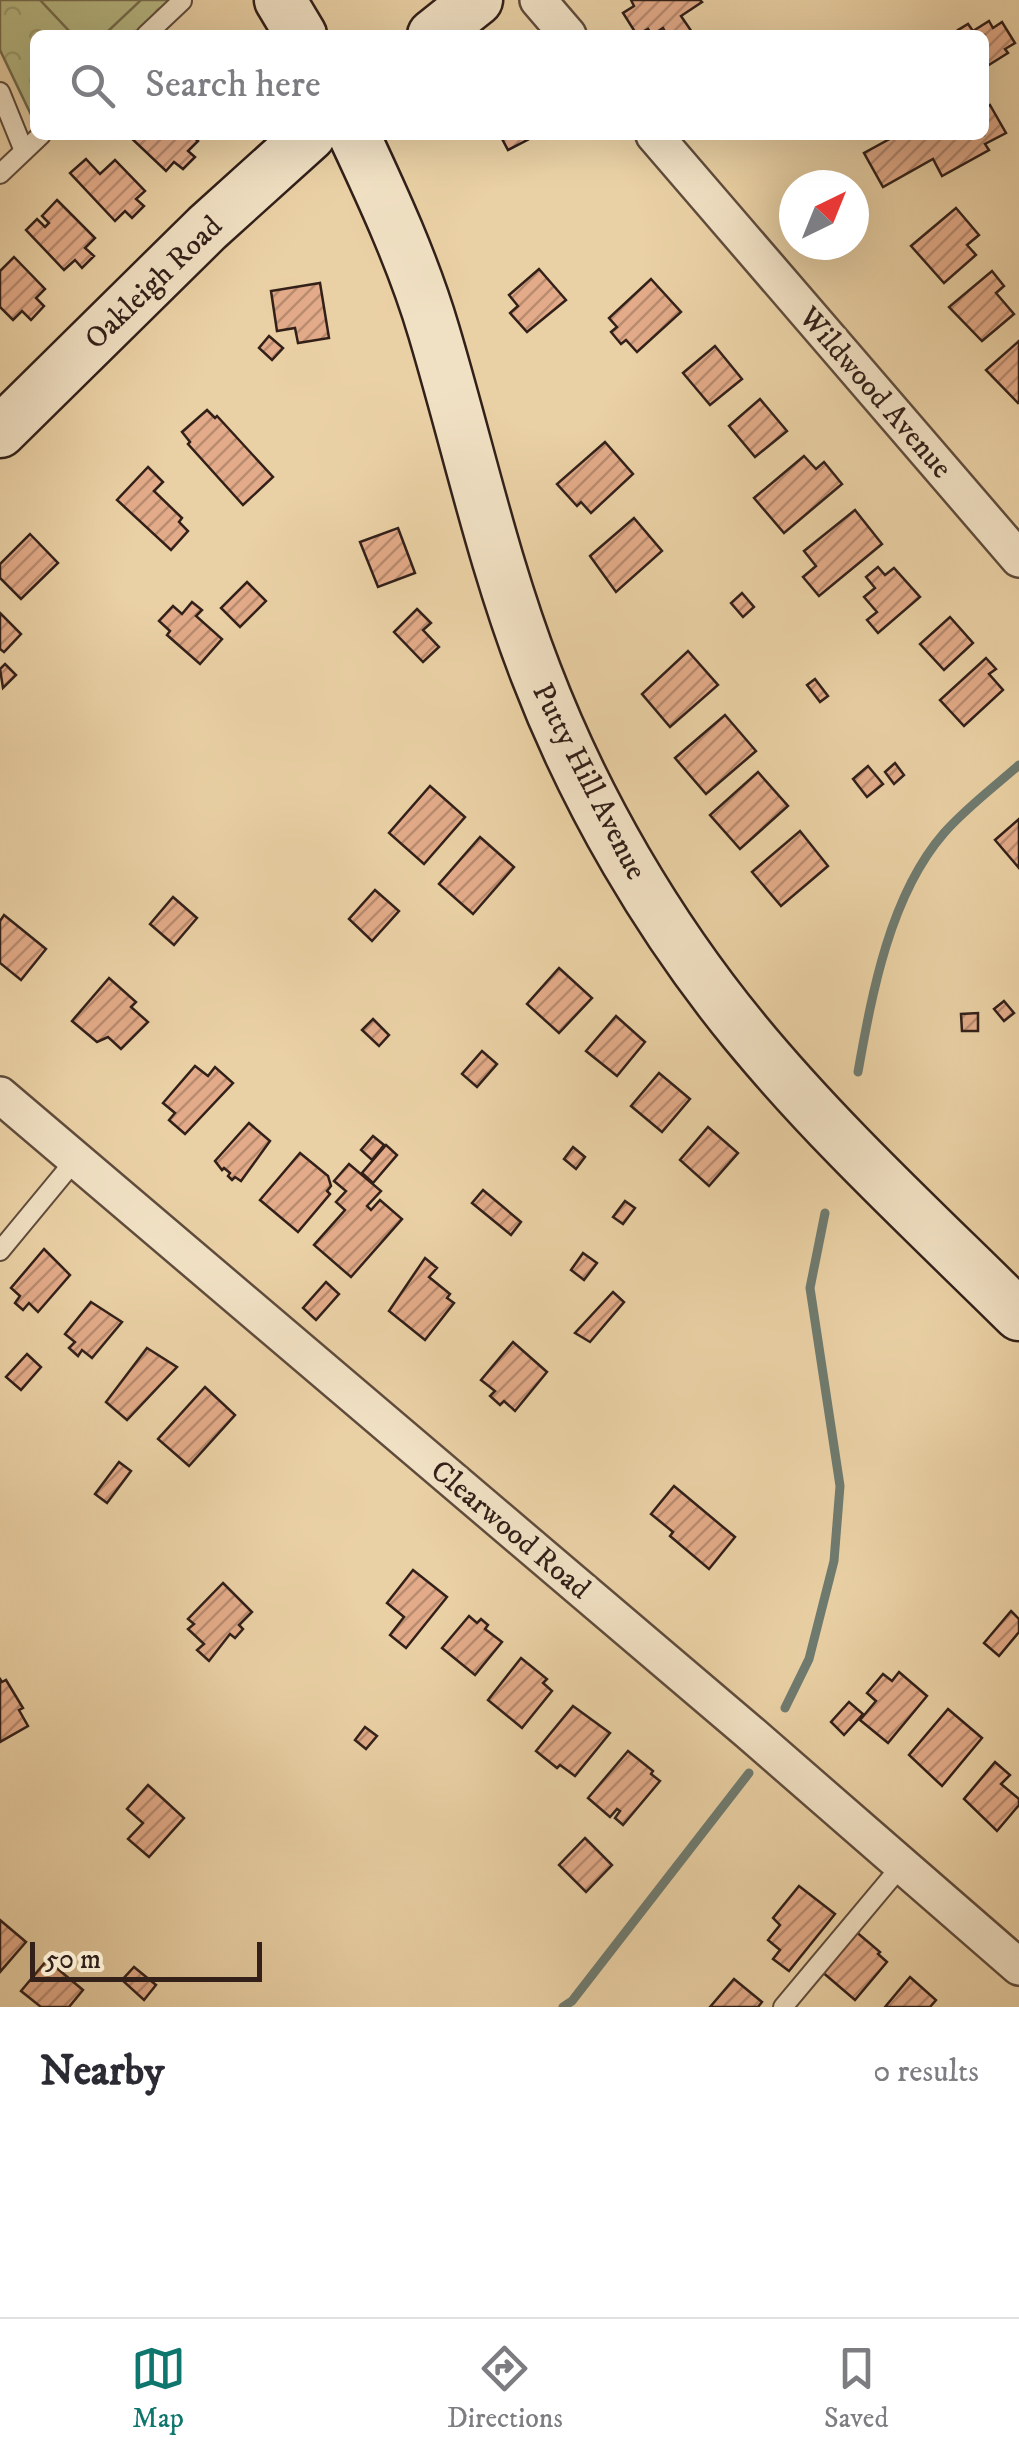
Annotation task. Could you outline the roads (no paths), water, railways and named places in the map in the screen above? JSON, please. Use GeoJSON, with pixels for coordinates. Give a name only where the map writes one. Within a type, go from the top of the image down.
{"type":"FeatureCollection","features":[{"type":"Feature","properties":{"kind":"street"},"geometry":{"type":"LineString","coordinates":[[280,0],[298,30]]}},
{"type":"Feature","properties":{"kind":"street"},"geometry":{"type":"LineString","coordinates":[[439,30],[477,0]]}},
{"type":"Feature","properties":{"kind":"street"},"geometry":{"type":"LineString","coordinates":[[538,0],[564,30]]}},
{"type":"Feature","properties":{"kind":"street","name":"Oakleigh Road"},"geometry":{"type":"LineString","coordinates":[[0,432],[208,228],[305,140]]}},
{"type":"Feature","properties":{"kind":"street","name":"Putty Hill Avenue"},"geometry":{"type":"LineString","coordinates":[[356,140],[434,328],[499,571],[536,675],[612,834],[682,946],[766,1057],[1019,1315]]}},
{"type":"Feature","properties":{"kind":"street","name":"Wildwood Avenue"},"geometry":{"type":"LineString","coordinates":[[658,140],[1019,559]]}},
{"type":"Feature","properties":{"kind":"street","name":"Clearwood Road"},"geometry":{"type":"LineString","coordinates":[[0,1095],[1019,1967]]}},
{"type":"Feature","properties":{"kind":"lane"},"geometry":{"type":"LineString","coordinates":[[151,30],[182,1]]}},
{"type":"Feature","properties":{"kind":"lane"},"geometry":{"type":"LineString","coordinates":[[0,92],[24,151]]}},
{"type":"Feature","properties":{"kind":"lane"},"geometry":{"type":"LineString","coordinates":[[0,174],[36,140]]}},
{"type":"Feature","properties":{"kind":"lane"},"geometry":{"type":"LineString","coordinates":[[0,1251],[76,1160]]}},
{"type":"Feature","properties":{"kind":"lane"},"geometry":{"type":"LineString","coordinates":[[783,2007],[902,1865]]}},
{"type":"Feature","properties":{"kind":"waterway"},"geometry":{"type":"LineString","coordinates":[[858,1072],[877,978],[910,885],[944,833],[1019,765]]}},
{"type":"Feature","properties":{"kind":"waterway"},"geometry":{"type":"LineString","coordinates":[[785,1708],[809,1659],[834,1561],[840,1486],[810,1288],[825,1213]]}},
{"type":"Feature","properties":{"kind":"waterway"},"geometry":{"type":"LineString","coordinates":[[563,2007],[572,2001],[749,1773]]}}]}
